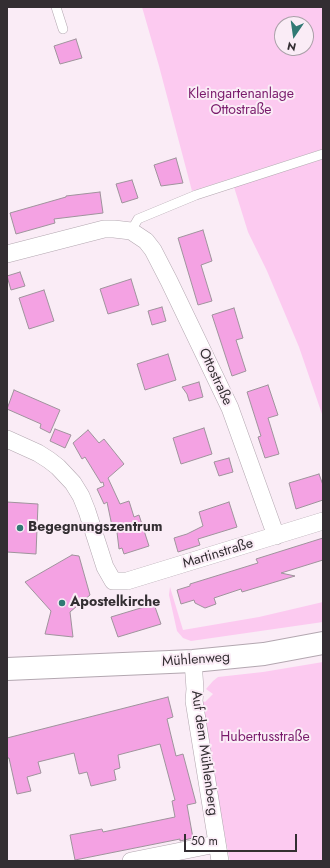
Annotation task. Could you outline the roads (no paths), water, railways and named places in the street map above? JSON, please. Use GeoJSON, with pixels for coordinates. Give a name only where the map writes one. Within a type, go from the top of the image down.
{"type":"FeatureCollection","features":[{"type":"Feature","properties":{"kind":"street"},"geometry":{"type":"LineString","coordinates":[[7,254],[99,230],[114,229],[131,231]]}},
{"type":"Feature","properties":{"kind":"street","name":"Ottostraße"},"geometry":{"type":"LineString","coordinates":[[131,231],[146,241],[153,250],[230,408],[276,536]]}},
{"type":"Feature","properties":{"kind":"street","name":"Martinstraße"},"geometry":{"type":"LineString","coordinates":[[7,439],[24,446],[49,460],[73,483],[81,496],[105,567],[113,581],[127,581],[323,521]]}},
{"type":"Feature","properties":{"kind":"street","name":"Mühlenweg"},"geometry":{"type":"LineString","coordinates":[[7,669],[193,661],[264,654],[323,644]]}},
{"type":"Feature","properties":{"kind":"street","name":"Auf dem Mühlenberg"},"geometry":{"type":"LineString","coordinates":[[193,661],[196,689],[194,701],[216,844],[220,861]]}},
{"type":"Feature","properties":{"kind":"street","name":"Mühlenweg"},"geometry":{"type":"LineString","coordinates":[[7,685],[68,666]]}},
{"type":"Feature","properties":{"kind":"street"},"geometry":{"type":"LineString","coordinates":[[131,861],[216,844]]}},
{"type":"Feature","properties":{"kind":"lane"},"geometry":{"type":"LineString","coordinates":[[56,7],[63,29]]}},
{"type":"Feature","properties":{"kind":"lane"},"geometry":{"type":"LineString","coordinates":[[131,231],[138,219],[196,195],[323,154]]}},
{"type":"Feature","properties":{"kind":"place","name":"Begegnungszentrum"},"geometry":{"type":"Point","coordinates":[20,528]}},
{"type":"Feature","properties":{"kind":"place","name":"Apostelkirche"},"geometry":{"type":"Point","coordinates":[62,603]}},
{"type":"Feature","properties":{"kind":"park label","name":"Kleingartenanlage Ottostraße"},"geometry":{"type":"Point","coordinates":[241,104]}},
{"type":"Feature","properties":{"kind":"park label","name":"Hubertusstraße"},"geometry":{"type":"Point","coordinates":[265,738]}}]}
